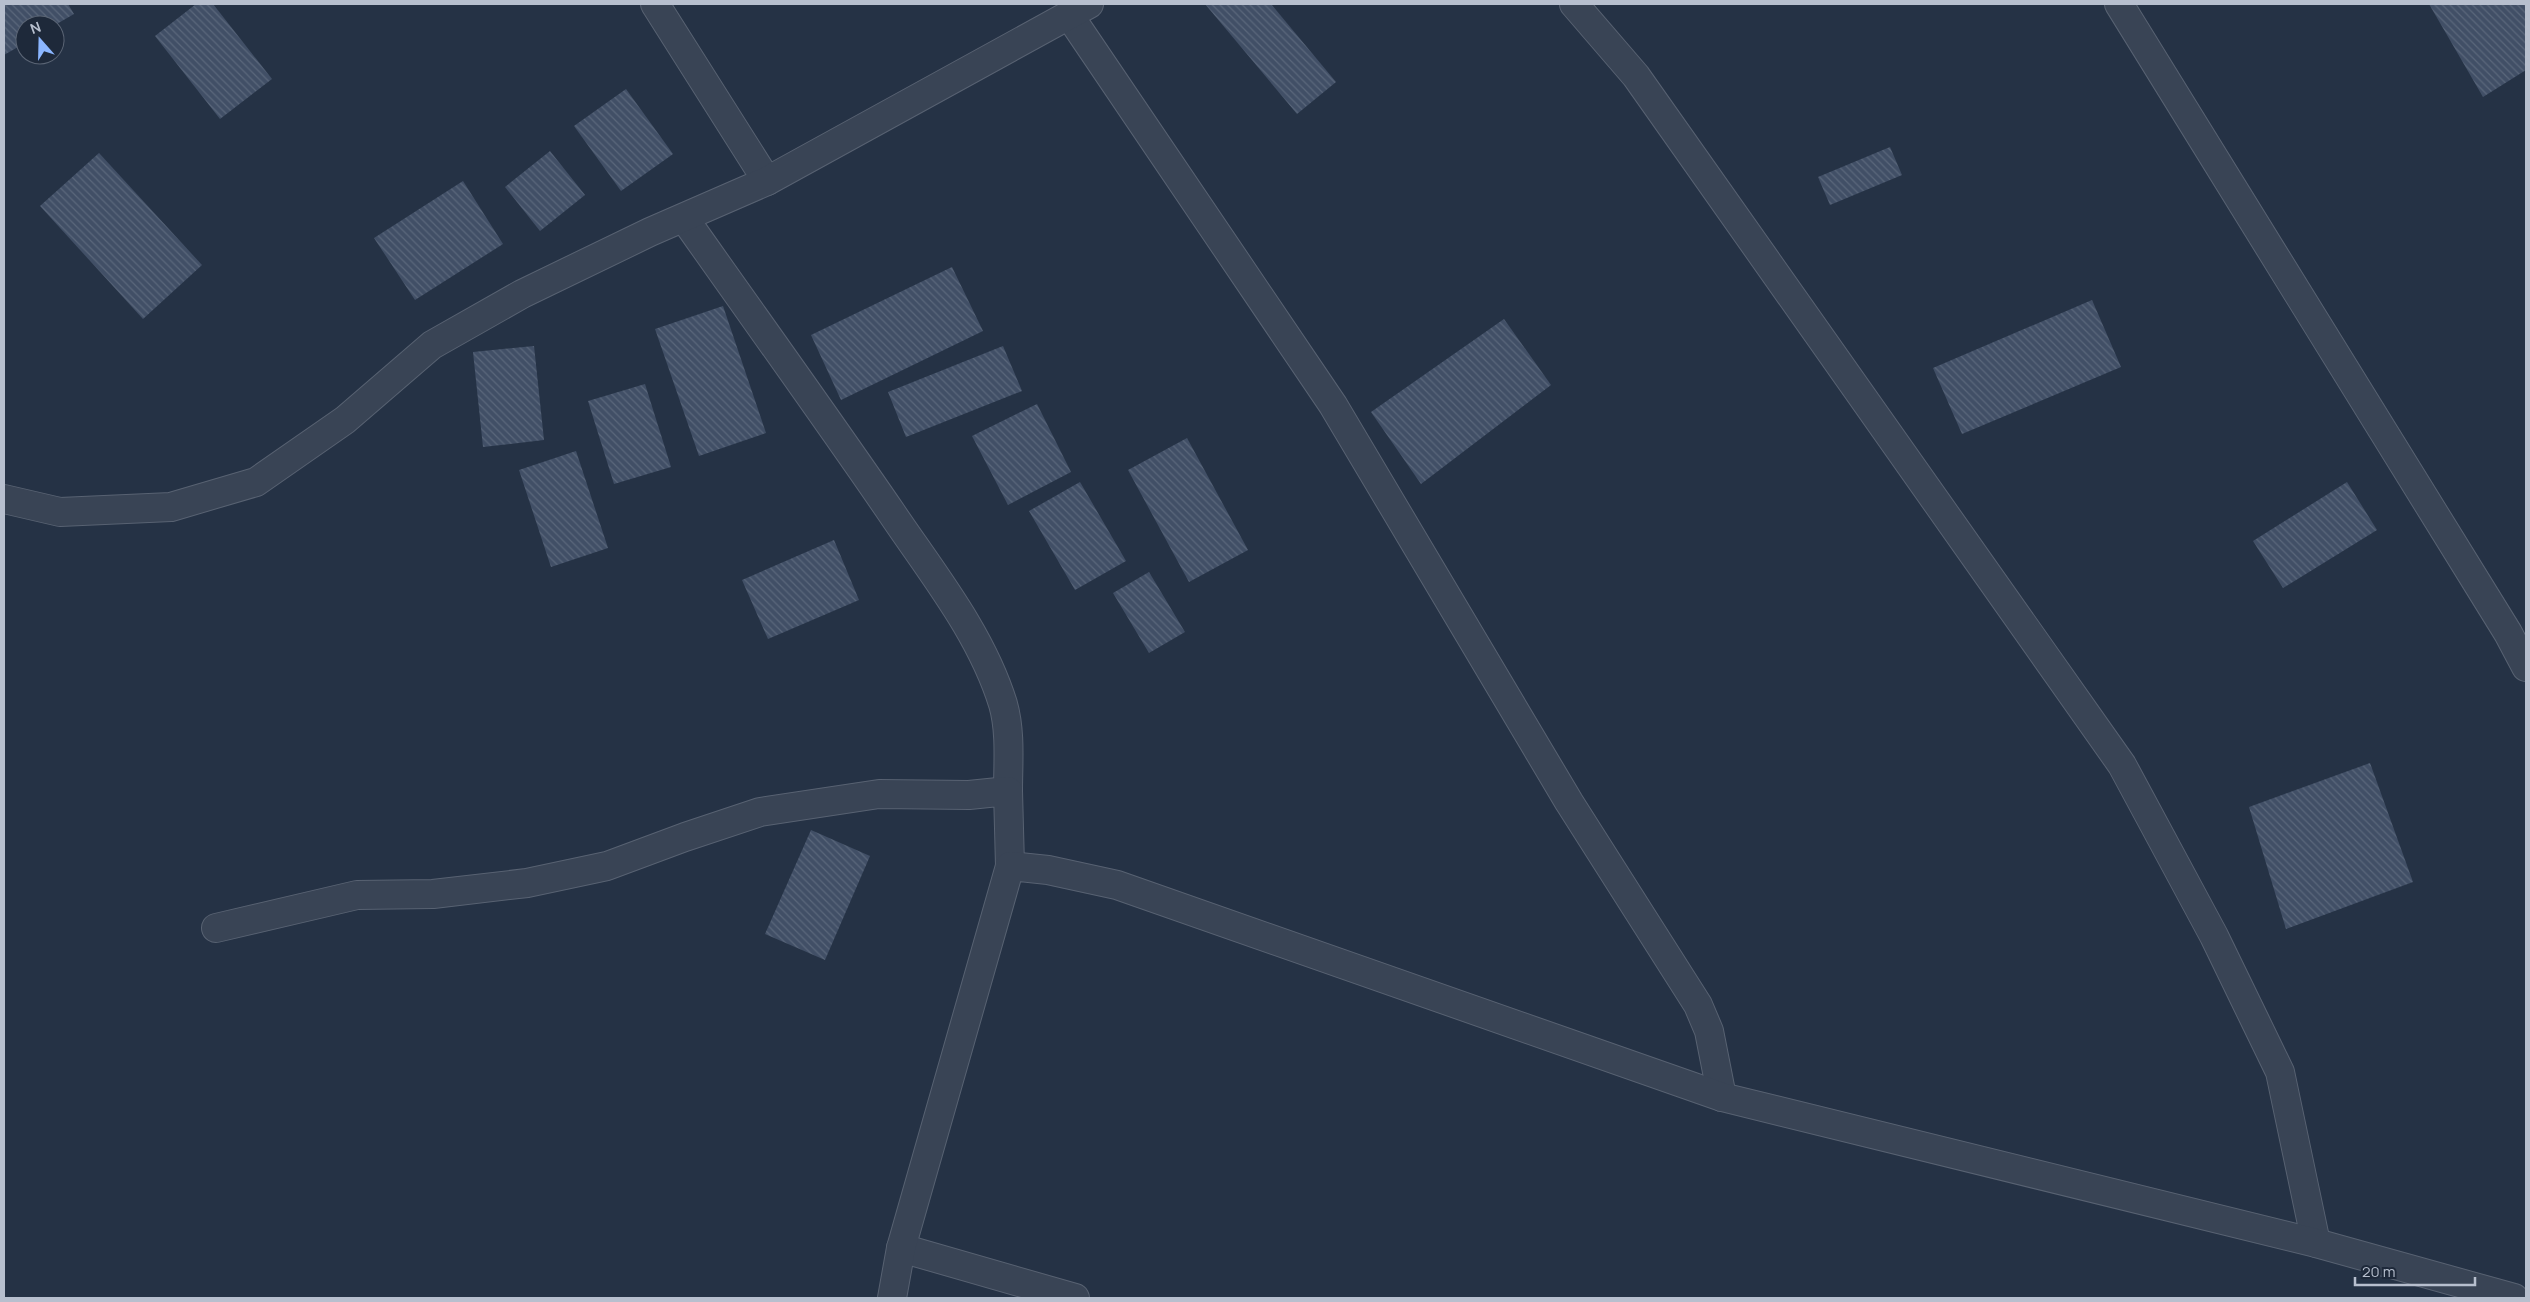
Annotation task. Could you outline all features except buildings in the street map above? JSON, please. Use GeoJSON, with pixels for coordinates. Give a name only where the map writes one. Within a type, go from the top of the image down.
{"type":"FeatureCollection","features":[{"type":"Feature","properties":{"kind":"street"},"geometry":{"type":"LineString","coordinates":[[655,4],[767,181]]}},
{"type":"Feature","properties":{"kind":"street"},"geometry":{"type":"LineString","coordinates":[[1574,4],[1636,76],[2122,765],[2214,936],[2280,1072],[2316,1243]]}},
{"type":"Feature","properties":{"kind":"street"},"geometry":{"type":"LineString","coordinates":[[2119,4],[2517,627],[2526,667]]}},
{"type":"Feature","properties":{"kind":"street"},"geometry":{"type":"LineString","coordinates":[[4,499],[60,512],[171,507],[256,482],[345,420],[432,346],[522,294],[767,181],[1079,9],[1333,405],[1569,802],[1693,997],[1709,1031],[1722,1097]]}},
{"type":"Feature","properties":{"kind":"street"},"geometry":{"type":"LineString","coordinates":[[684,218],[830,424],[937,580],[985,655],[1003,706],[1008,736],[1010,866],[901,1248],[892,1298]]}},
{"type":"Feature","properties":{"kind":"street"},"geometry":{"type":"LineString","coordinates":[[216,928],[357,895],[452,892],[527,883],[607,866],[760,812],[879,794],[968,795],[1008,791]]}},
{"type":"Feature","properties":{"kind":"street"},"geometry":{"type":"LineString","coordinates":[[1010,866],[1048,870],[1117,885],[1722,1097],[2316,1243],[2514,1298]]}},
{"type":"Feature","properties":{"kind":"street"},"geometry":{"type":"LineString","coordinates":[[901,1248],[1075,1298]]}}]}
